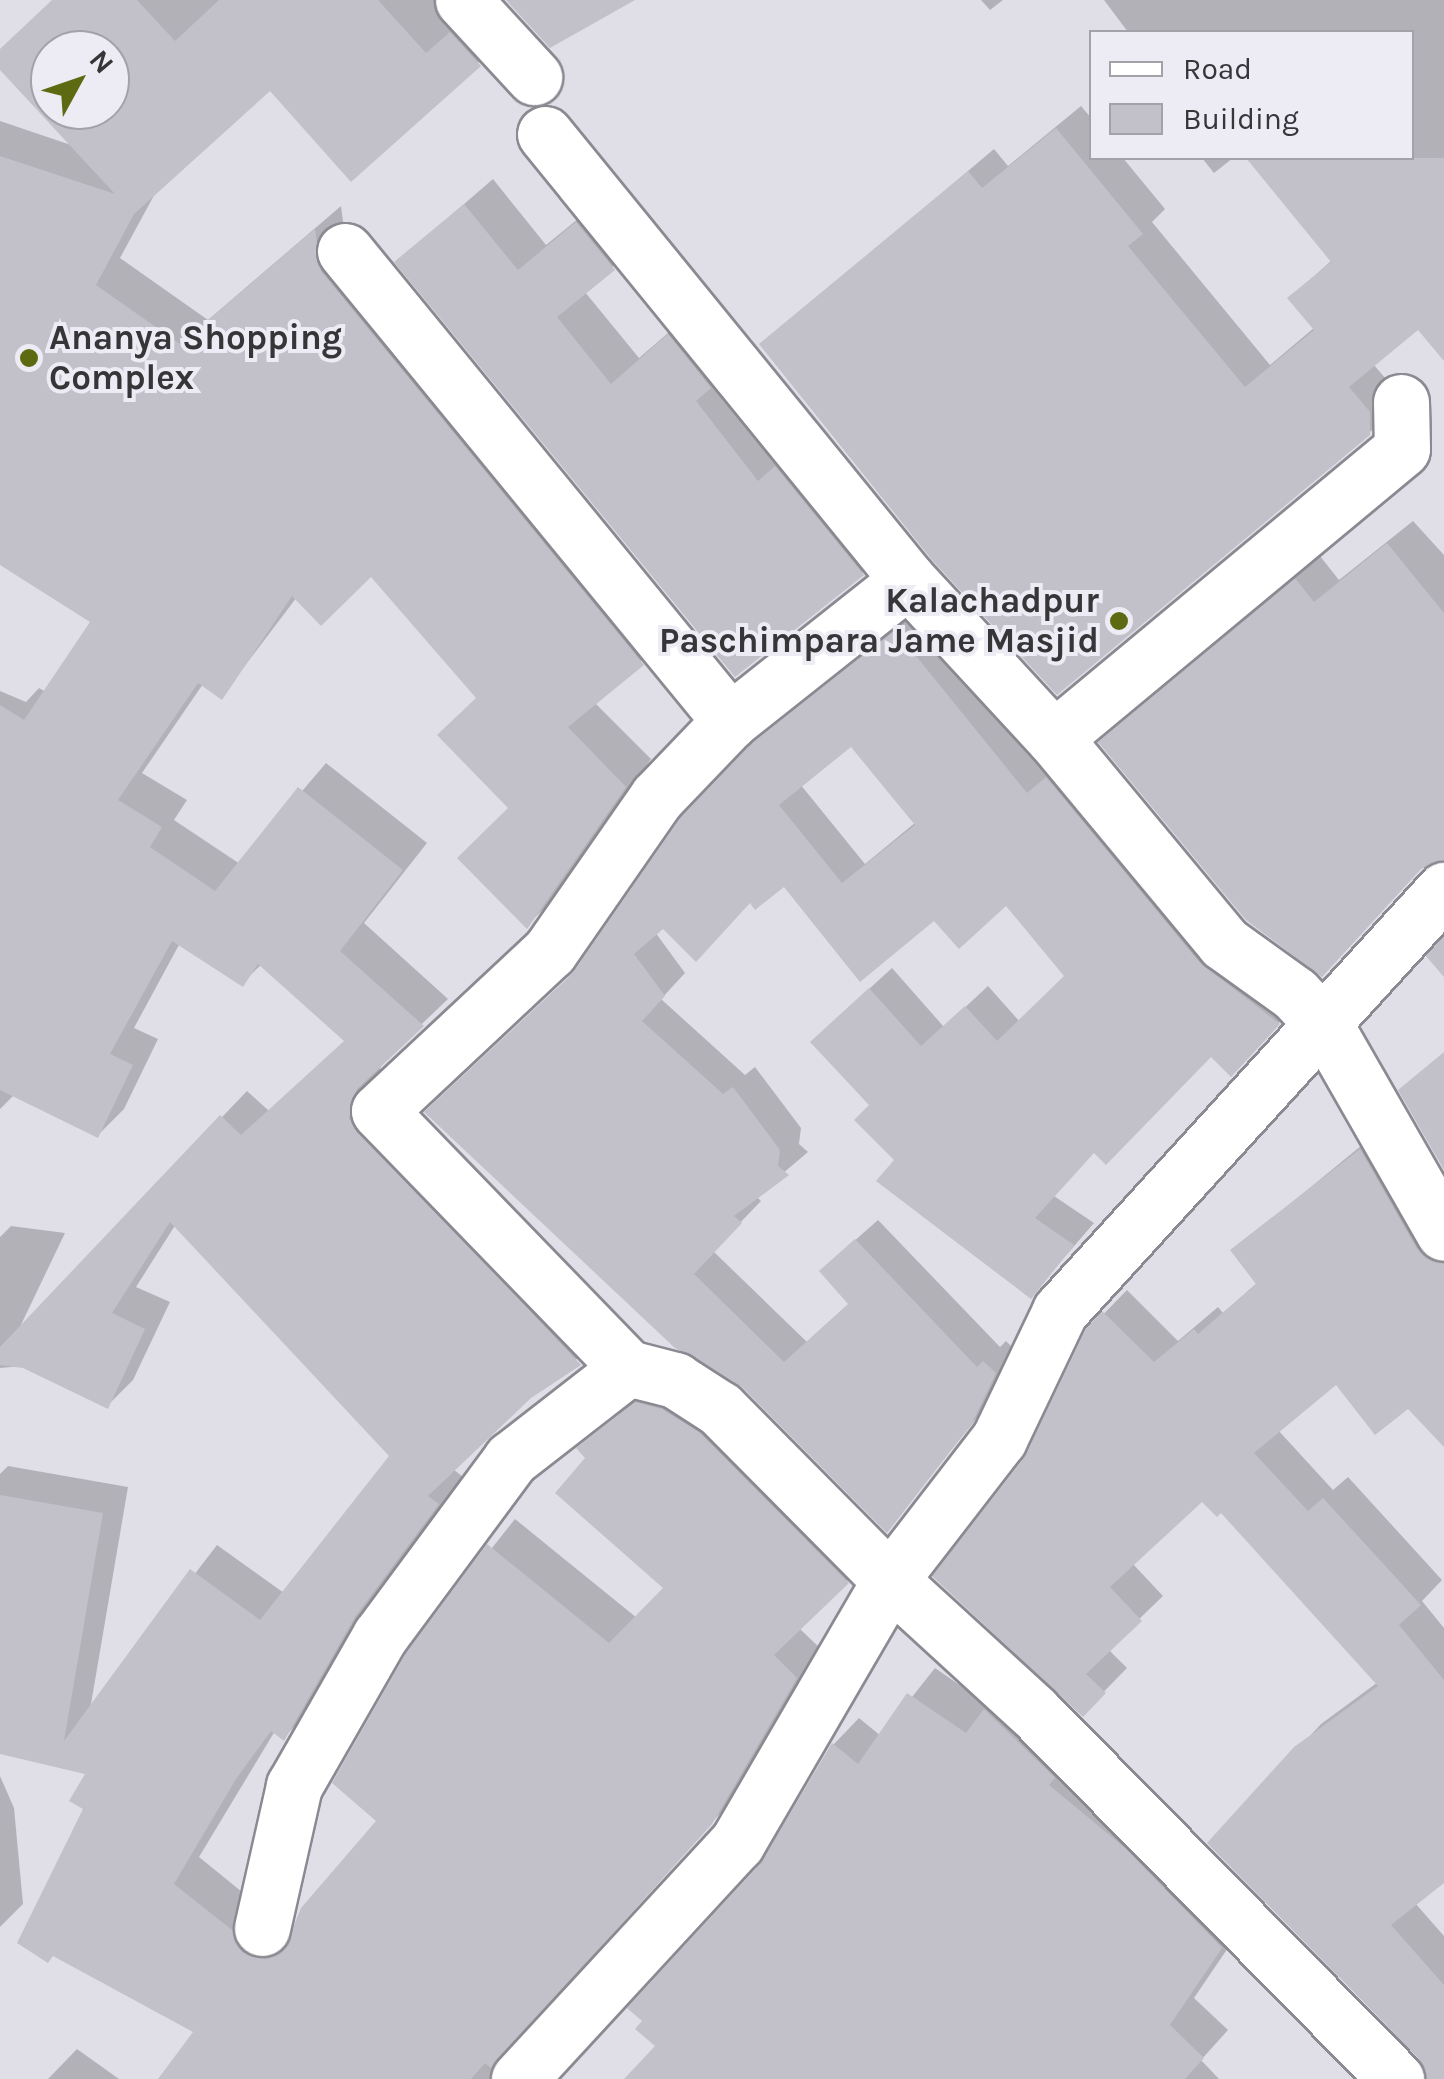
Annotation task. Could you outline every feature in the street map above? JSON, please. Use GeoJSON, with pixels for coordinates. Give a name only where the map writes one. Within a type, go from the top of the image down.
{"type":"FeatureCollection","features":[{"type":"Feature","properties":{"kind":"street"},"geometry":{"type":"LineString","coordinates":[[464,0],[534,77]]}},
{"type":"Feature","properties":{"kind":"street"},"geometry":{"type":"LineString","coordinates":[[546,134],[908,580],[1054,738],[1224,943],[1295,994],[1326,1027],[1444,1233]]}},
{"type":"Feature","properties":{"kind":"street"},"geometry":{"type":"LineString","coordinates":[[345,251],[730,721]]}},
{"type":"Feature","properties":{"kind":"street"},"geometry":{"type":"LineString","coordinates":[[1054,738],[1402,449],[1401,402]]}},
{"type":"Feature","properties":{"kind":"street"},"geometry":{"type":"LineString","coordinates":[[908,580],[730,721],[657,797],[550,951],[379,1111],[628,1368],[675,1380],[720,1409],[890,1580],[1047,1725],[1396,2079]]}},
{"type":"Feature","properties":{"kind":"street"},"geometry":{"type":"LineString","coordinates":[[519,2079],[736,1843],[890,1580],[999,1438],[1060,1311],[1326,1027],[1444,890]]}},
{"type":"Feature","properties":{"kind":"street"},"geometry":{"type":"LineString","coordinates":[[262,1928],[294,1786],[380,1636],[512,1459],[628,1368]]}},
{"type":"Feature","properties":{"kind":"building"},"geometry":{"type":"Polygon","coordinates":[[[52,0],[137,0],[175,41],[219,0],[378,0],[426,53],[450,32],[481,66],[351,182],[270,91],[134,214],[96,285],[180,344],[315,229],[321,271],[644,665],[568,727],[626,787],[527,929],[457,858],[508,808],[437,735],[476,698],[371,577],[321,626],[292,596],[222,700],[198,683],[118,800],[162,827],[150,847],[215,891],[298,787],[403,870],[340,951],[424,1026],[357,1089],[349,1119],[581,1365],[531,1398],[428,1496],[439,1504],[355,1617],[284,1741],[271,1731],[236,1779],[174,1884],[232,1930],[242,1952],[266,1959],[284,1950],[301,1908],[376,1821],[332,1783],[406,1653],[487,1544],[609,1643],[663,1588],[555,1493],[585,1458],[576,1448],[635,1402],[662,1409],[700,1433],[849,1583],[774,1655],[797,1678],[712,1824],[491,2068],[485,2063],[471,2079],[158,2079],[193,2032],[53,1956],[48,1963],[17,1943],[83,1809],[69,1801],[85,1774],[0,1754],[0,1495],[103,1513],[64,1741],[190,1569],[260,1620],[389,1456],[170,1222],[112,1313],[145,1329],[108,1409],[23,1368],[0,1365],[0,1347],[220,1115],[241,1135],[344,1041],[258,964],[243,987],[172,941],[110,1054],[133,1065],[98,1138],[0,1090],[0,705],[24,720],[90,622],[0,565],[0,156],[115,194],[56,130],[130,130],[130,30],[30,30],[30,102],[0,70],[0,49],[52,0]]]}},
{"type":"Feature","properties":{"kind":"building"},"geometry":{"type":"Polygon","coordinates":[[[506,0],[635,0],[550,48],[506,0]]]}},
{"type":"Feature","properties":{"kind":"building"},"geometry":{"type":"Polygon","coordinates":[[[1056,128],[1143,234],[1128,246],[1245,387],[1314,330],[1287,298],[1331,262],[1248,160],[1444,158],[1444,361],[1418,330],[1349,387],[1370,412],[1370,435],[1057,695],[932,560],[759,344],[968,171],[982,188],[1056,128]]]}},
{"type":"Feature","properties":{"kind":"building"},"geometry":{"type":"Polygon","coordinates":[[[464,204],[518,270],[576,222],[615,270],[557,317],[611,384],[668,334],[711,388],[696,401],[758,481],[775,466],[864,575],[735,677],[394,262],[464,204]]]}},
{"type":"Feature","properties":{"kind":"building"},"geometry":{"type":"Polygon","coordinates":[[[1387,543],[1444,613],[1444,860],[1421,869],[1322,977],[1246,920],[1098,742],[1295,578],[1314,602],[1387,543]]]}},
{"type":"Feature","properties":{"kind":"building"},"geometry":{"type":"Polygon","coordinates":[[[895,630],[1027,793],[1046,777],[1200,963],[1280,1024],[1231,1077],[1211,1057],[1106,1165],[1094,1153],[1035,1218],[1074,1245],[1031,1299],[876,1181],[894,1160],[854,1120],[869,1105],[810,1042],[869,988],[921,1046],[965,1006],[997,1041],[1064,976],[1006,906],[959,949],[934,921],[860,982],[784,887],[755,910],[750,903],[696,962],[663,929],[634,954],[665,996],[642,1021],[723,1094],[733,1087],[780,1150],[778,1166],[789,1175],[734,1216],[742,1223],[694,1274],[784,1362],[848,1304],[819,1271],[855,1239],[977,1367],[983,1361],[996,1373],[972,1423],[887,1533],[742,1387],[675,1348],[424,1112],[572,974],[681,817],[751,744],[895,630]],[[851,747],[779,805],[842,883],[915,825],[851,747]]]}},
{"type":"Feature","properties":{"kind":"building"},"geometry":{"type":"Polygon","coordinates":[[[1444,936],[1444,977],[1426,956],[1444,936]]]}},
{"type":"Feature","properties":{"kind":"building"},"geometry":{"type":"Polygon","coordinates":[[[1444,1052],[1444,1170],[1398,1090],[1444,1052]]]}},
{"type":"Feature","properties":{"kind":"building"},"geometry":{"type":"Polygon","coordinates":[[[1360,1149],[1417,1249],[1444,1264],[1444,1447],[1408,1409],[1375,1435],[1336,1385],[1254,1453],[1308,1511],[1323,1498],[1421,1605],[1399,1625],[1444,1680],[1444,1883],[1391,1925],[1444,1985],[1444,2079],[1426,2079],[1418,2057],[1207,1843],[1294,1747],[1378,1686],[1221,1513],[1217,1517],[1202,1502],[1110,1587],[1142,1621],[1086,1674],[1106,1693],[1083,1717],[932,1576],[1024,1458],[1086,1329],[1102,1311],[1154,1362],[1194,1329],[1198,1334],[1256,1284],[1230,1250],[1360,1149]]]}},
{"type":"Feature","properties":{"kind":"building"},"geometry":{"type":"Polygon","coordinates":[[[907,1693],[966,1733],[984,1709],[1055,1778],[1049,1785],[1125,1848],[1222,1948],[1170,2025],[1204,2058],[1185,2079],[624,2079],[655,2046],[635,2029],[642,2021],[627,2008],[760,1864],[832,1743],[858,1764],[907,1693]]]}},
{"type":"Feature","properties":{"kind":"place","name":"Ananya Shopping Complex"},"geometry":{"type":"Point","coordinates":[29,358]}},
{"type":"Feature","properties":{"kind":"place","name":"Kalachadpur Paschimpara Jame Masjid"},"geometry":{"type":"Point","coordinates":[1119,621]}}]}
